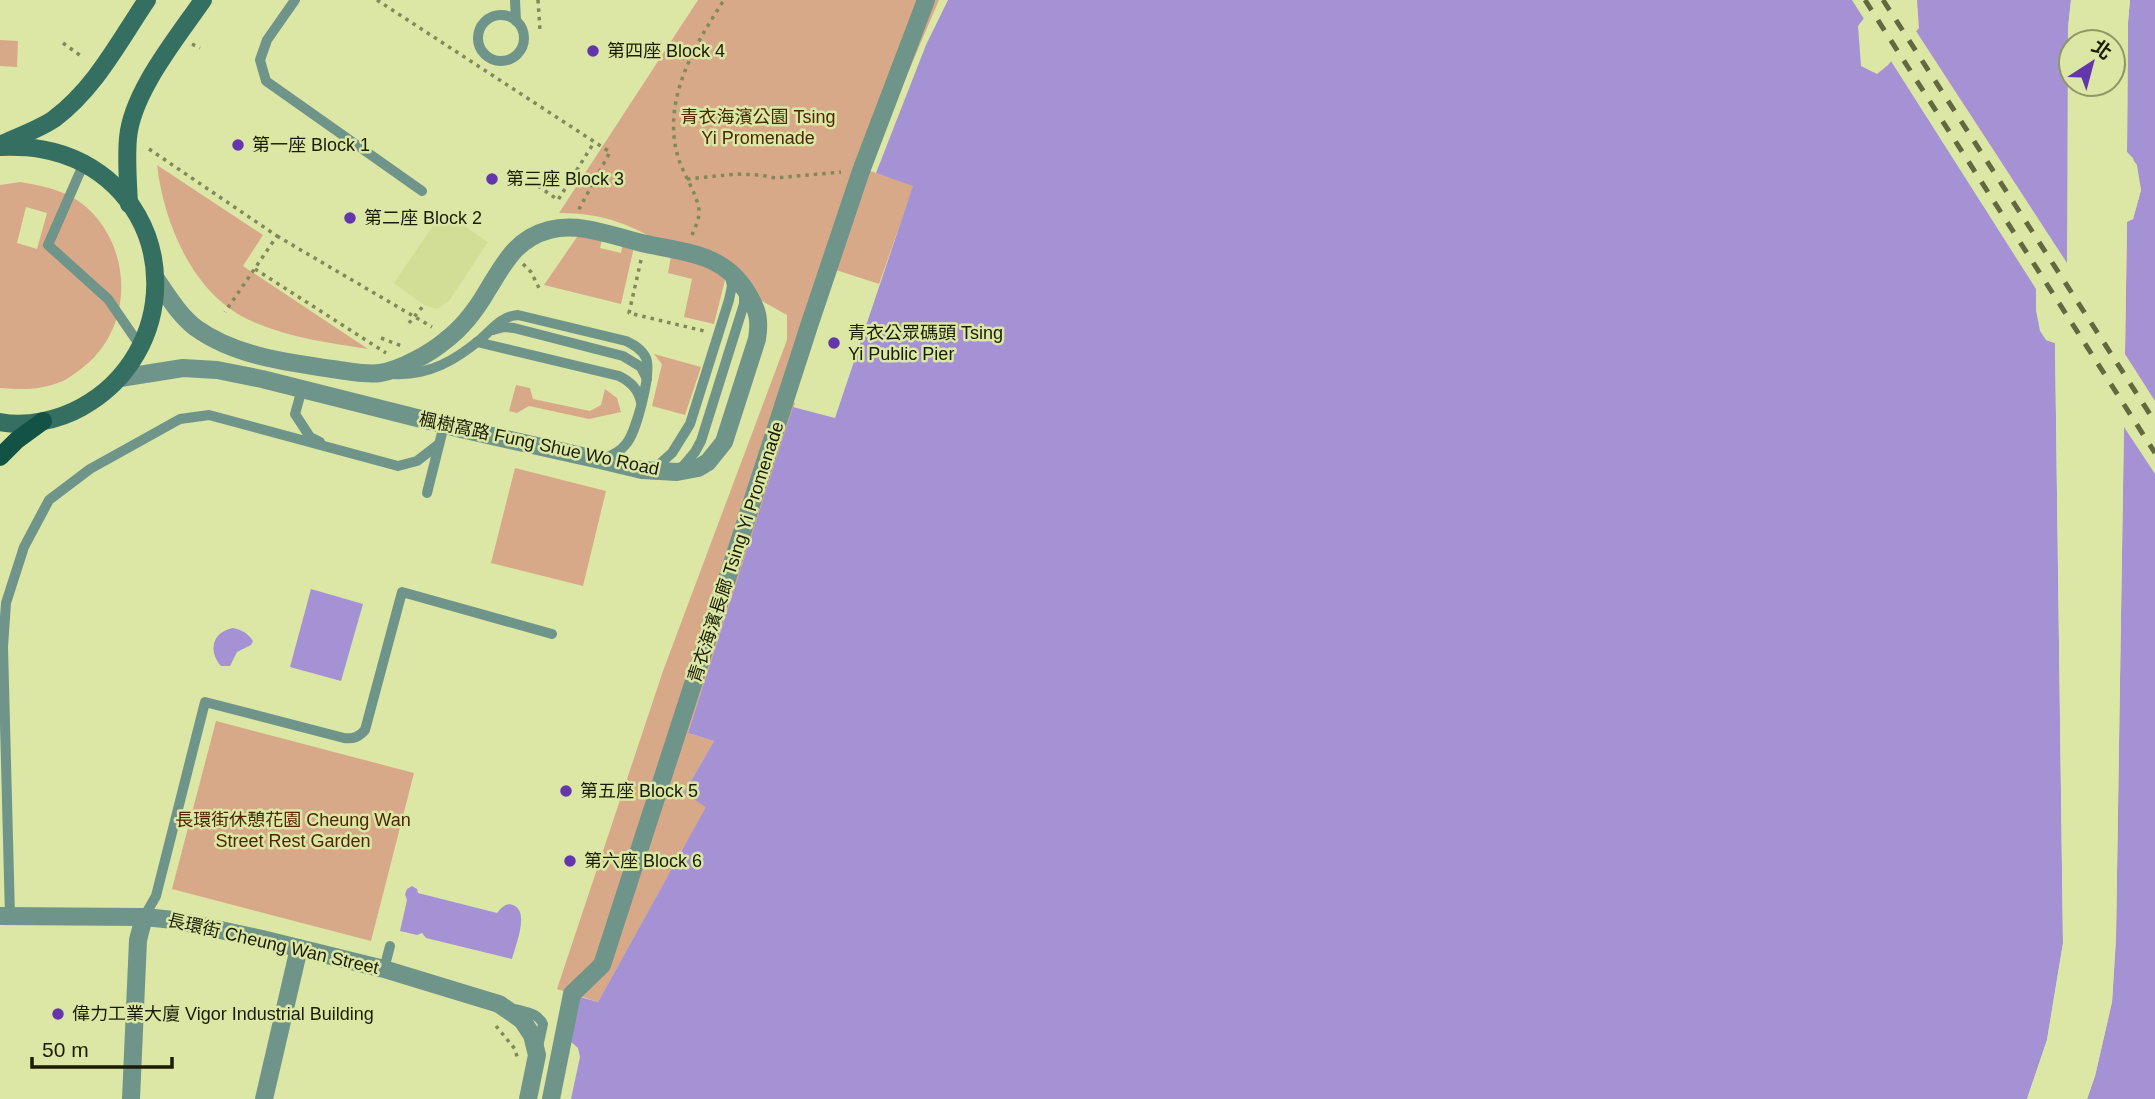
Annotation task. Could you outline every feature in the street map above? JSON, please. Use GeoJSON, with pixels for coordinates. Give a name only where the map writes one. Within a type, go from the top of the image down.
{"type":"FeatureCollection","features":[{"type":"Feature","properties":{"kind":"main road"},"geometry":{"type":"LineString","coordinates":[[0,146],[51,121],[74,101],[96,78],[147,0]]}},
{"type":"Feature","properties":{"kind":"main road"},"geometry":{"type":"LineString","coordinates":[[129,204],[128,140],[137,105],[146,86],[203,0]]}},
{"type":"Feature","properties":{"kind":"main road"},"geometry":{"type":"LineString","coordinates":[[0,146],[25,146],[55,151],[83,163],[108,181],[129,204],[142,226],[151,250],[156,279],[153,313],[141,348],[120,378],[98,398],[72,413],[43,421],[9,424],[0,422]]}},
{"type":"Feature","properties":{"kind":"main road"},"geometry":{"type":"LineString","coordinates":[[0,457],[17,440],[43,421]]}},
{"type":"Feature","properties":{"kind":"street","name":"青衣海濱長廊 Tsing Yi Promenade"},"geometry":{"type":"LineString","coordinates":[[551,1099],[572,994],[602,965],[862,171],[926,0]]}},
{"type":"Feature","properties":{"kind":"street","name":"楓樹窩路 Fung Shue Wo Road"},"geometry":{"type":"LineString","coordinates":[[120,378],[183,368],[206,369],[302,388],[444,425],[600,460],[652,471],[677,472],[698,468],[708,462],[724,442],[758,331],[757,309],[743,285],[723,265],[712,259],[579,228],[550,230],[525,241],[505,260],[464,323],[446,340],[432,351],[380,373],[306,365],[244,352],[221,343],[195,327],[177,309],[156,279]]}},
{"type":"Feature","properties":{"kind":"street","name":"長環街 Cheung Wan Street"},"geometry":{"type":"LineString","coordinates":[[5,916],[144,917],[174,920],[384,969],[499,1004],[516,1014],[532,1035],[537,1055],[528,1099]]}},
{"type":"Feature","properties":{"kind":"street"},"geometry":{"type":"LineString","coordinates":[[131,1099],[138,940],[144,917]]}},
{"type":"Feature","properties":{"kind":"street"},"geometry":{"type":"LineString","coordinates":[[262,939],[279,954],[289,971],[289,988]]}},
{"type":"Feature","properties":{"kind":"street"},"geometry":{"type":"LineString","coordinates":[[264,1099],[299,948]]}},
{"type":"Feature","properties":{"kind":"lane"},"geometry":{"type":"LineString","coordinates":[[295,0],[267,40],[260,60],[266,81],[422,191]]}},
{"type":"Feature","properties":{"kind":"lane"},"geometry":{"type":"LineString","coordinates":[[515,0],[516,21],[524,40],[518,53],[498,61],[485,54],[480,48],[479,32],[487,20],[502,15],[516,21]]}},
{"type":"Feature","properties":{"kind":"lane"},"geometry":{"type":"LineString","coordinates":[[83,163],[48,245],[108,299],[141,348]]}},
{"type":"Feature","properties":{"kind":"lane"},"geometry":{"type":"LineString","coordinates":[[652,471],[672,453],[690,424],[732,286],[730,274],[723,265]]}},
{"type":"Feature","properties":{"kind":"lane"},"geometry":{"type":"LineString","coordinates":[[380,373],[407,375],[428,371],[456,358],[510,316],[518,315],[625,341],[645,354],[648,363],[647,379],[632,434],[626,445],[614,455],[600,460]]}},
{"type":"Feature","properties":{"kind":"lane"},"geometry":{"type":"LineString","coordinates":[[477,342],[619,376],[634,386],[641,402]]}},
{"type":"Feature","properties":{"kind":"lane"},"geometry":{"type":"LineString","coordinates":[[302,388],[295,414],[310,437],[335,449]]}},
{"type":"Feature","properties":{"kind":"lane"},"geometry":{"type":"LineString","coordinates":[[5,916],[6,603],[23,547],[48,500],[90,469],[180,419],[209,415],[398,466],[417,461],[439,444]]}},
{"type":"Feature","properties":{"kind":"lane"},"geometry":{"type":"LineString","coordinates":[[427,493],[444,425]]}},
{"type":"Feature","properties":{"kind":"lane"},"geometry":{"type":"LineString","coordinates":[[144,917],[156,896],[205,702],[344,738],[360,736],[365,730],[402,592],[552,634]]}},
{"type":"Feature","properties":{"kind":"lane"},"geometry":{"type":"LineString","coordinates":[[384,969],[390,946]]}},
{"type":"Feature","properties":{"kind":"path"},"geometry":{"type":"LineString","coordinates":[[377,0],[610,152],[575,217]]}},
{"type":"Feature","properties":{"kind":"path"},"geometry":{"type":"LineString","coordinates":[[538,0],[540,30]]}},
{"type":"Feature","properties":{"kind":"path"},"geometry":{"type":"LineString","coordinates":[[690,244],[700,211],[678,159],[673,134],[677,94],[701,35],[724,0]]}},
{"type":"Feature","properties":{"kind":"path"},"geometry":{"type":"LineString","coordinates":[[63,43],[80,56]]}},
{"type":"Feature","properties":{"kind":"path"},"geometry":{"type":"LineString","coordinates":[[531,181],[558,200],[593,144]]}},
{"type":"Feature","properties":{"kind":"path"},"geometry":{"type":"LineString","coordinates":[[149,149],[277,236],[436,329]]}},
{"type":"Feature","properties":{"kind":"path"},"geometry":{"type":"LineString","coordinates":[[687,179],[737,174],[775,178],[862,171]]}},
{"type":"Feature","properties":{"kind":"path"},"geometry":{"type":"LineString","coordinates":[[225,312],[277,236]]}},
{"type":"Feature","properties":{"kind":"path"},"geometry":{"type":"LineString","coordinates":[[644,243],[629,313],[705,332]]}},
{"type":"Feature","properties":{"kind":"path"},"geometry":{"type":"LineString","coordinates":[[519,260],[531,272],[541,292]]}},
{"type":"Feature","properties":{"kind":"path"},"geometry":{"type":"LineString","coordinates":[[255,268],[387,353]]}},
{"type":"Feature","properties":{"kind":"path"},"geometry":{"type":"LineString","coordinates":[[409,323],[424,304]]}},
{"type":"Feature","properties":{"kind":"path"},"geometry":{"type":"LineString","coordinates":[[381,338],[404,347]]}},
{"type":"Feature","properties":{"kind":"path"},"geometry":{"type":"LineString","coordinates":[[488,1020],[497,1026],[515,1049],[518,1061]]}},
{"type":"Feature","properties":{"kind":"shaded area"},"geometry":{"type":"Polygon","coordinates":[[[948,0],[1878,0],[1858,26],[1861,66],[1877,74],[1919,28],[1917,0],[2071,0],[2068,28],[2057,28],[2057,98],[2068,98],[2068,263],[2043,272],[2036,310],[2046,340],[2055,343],[2063,943],[2047,1040],[2027,1099],[571,1099],[580,1057],[578,1048],[571,1042],[580,997],[598,1002],[706,807],[684,793],[714,741],[688,733],[793,407],[835,418],[913,186],[876,173],[926,45],[948,0]]]}},
{"type":"Feature","properties":{"kind":"shaded area"},"geometry":{"type":"Polygon","coordinates":[[[2130,0],[2155,0],[2155,1099],[2087,1099],[2112,1002],[2116,938],[2127,221],[2133,219],[2141,190],[2133,158],[2127,152],[2130,0]]]}},
{"type":"Feature","properties":{"kind":"shaded area"},"geometry":{"type":"Polygon","coordinates":[[[443,211],[488,242],[449,301],[437,309],[424,305],[394,283],[443,211]]]}},
{"type":"Feature","properties":{"kind":"shaded area"},"geometry":{"type":"Polygon","coordinates":[[[311,589],[363,604],[341,681],[290,667],[311,589]]]}},
{"type":"Feature","properties":{"kind":"shaded area"},"geometry":{"type":"Polygon","coordinates":[[[233,628],[244,632],[253,641],[251,645],[237,652],[230,666],[221,666],[214,654],[214,643],[220,634],[233,628]]]}},
{"type":"Feature","properties":{"kind":"shaded area"},"geometry":{"type":"Polygon","coordinates":[[[412,886],[418,893],[497,913],[507,904],[515,906],[519,910],[521,923],[512,959],[426,938],[422,933],[417,935],[400,931],[407,900],[405,894],[412,886]]]}},
{"type":"Feature","properties":{"kind":"green space","name":"青衣海濱公園 Tsing Yi Promenade"},"geometry":{"type":"Polygon","coordinates":[[[698,0],[939,0],[892,110],[870,171],[914,185],[879,284],[833,269],[789,401],[795,403],[688,733],[714,741],[684,793],[707,806],[598,1002],[557,989],[663,671],[787,340],[787,315],[725,280],[714,324],[684,317],[692,279],[668,273],[671,256],[690,260],[643,233],[613,220],[559,213],[698,0]]]}},
{"type":"Feature","properties":{"kind":"green space"},"geometry":{"type":"Polygon","coordinates":[[[0,40],[18,41],[17,67],[0,66],[0,40]]]}},
{"type":"Feature","properties":{"kind":"green space"},"geometry":{"type":"Polygon","coordinates":[[[157,165],[263,235],[243,266],[368,349],[277,331],[249,320],[229,308],[212,293],[184,254],[166,210],[157,165]]]}},
{"type":"Feature","properties":{"kind":"green space"},"geometry":{"type":"Polygon","coordinates":[[[20,182],[37,185],[62,192],[78,201],[101,223],[113,244],[119,266],[121,289],[111,333],[98,353],[81,369],[63,381],[40,388],[0,388],[0,185],[20,182]],[[26,207],[17,243],[37,249],[47,213],[26,207]]]}},
{"type":"Feature","properties":{"kind":"green space"},"geometry":{"type":"Polygon","coordinates":[[[579,234],[602,240],[600,248],[621,253],[623,244],[634,247],[621,304],[544,285],[579,234]]]}},
{"type":"Feature","properties":{"kind":"green space"},"geometry":{"type":"Polygon","coordinates":[[[654,354],[701,367],[685,415],[652,406],[662,364],[654,354]]]}},
{"type":"Feature","properties":{"kind":"green space"},"geometry":{"type":"Polygon","coordinates":[[[516,385],[530,388],[533,399],[590,411],[601,405],[605,389],[617,398],[621,412],[589,419],[529,406],[517,413],[509,411],[516,385]]]}},
{"type":"Feature","properties":{"kind":"green space"},"geometry":{"type":"Polygon","coordinates":[[[515,468],[606,491],[583,586],[491,563],[515,468]]]}},
{"type":"Feature","properties":{"kind":"green space","name":"長環街休憩花園 Cheung Wan Street Rest Garden"},"geometry":{"type":"Polygon","coordinates":[[[216,721],[414,773],[371,941],[172,889],[216,721]]]}},
{"type":"Feature","properties":{"kind":"pier"},"geometry":{"type":"Polygon","coordinates":[[[1852,0],[1882,0],[1866,22],[1852,0]]]}},
{"type":"Feature","properties":{"kind":"pier"},"geometry":{"type":"Polygon","coordinates":[[[2071,0],[2075,0],[2072,28],[2068,28],[2071,0]]]}},
{"type":"Feature","properties":{"kind":"pier"},"geometry":{"type":"Polygon","coordinates":[[[2126,0],[2130,0],[2127,152],[2137,165],[2141,190],[2133,219],[2127,222],[2125,354],[2155,401],[2155,474],[2124,427],[2116,938],[2112,1002],[2095,1076],[2087,1099],[2084,1099],[2109,1002],[2112,938],[2123,221],[2130,217],[2137,190],[2134,166],[2124,152],[2124,98],[2127,98],[2126,0]]]}},
{"type":"Feature","properties":{"kind":"pier"},"geometry":{"type":"Polygon","coordinates":[[[1914,28],[2067,263],[2068,98],[2071,98],[2071,263],[2069,266],[2050,270],[2041,285],[2039,296],[2043,330],[2058,343],[2066,943],[2050,1041],[2030,1099],[2027,1099],[2047,1040],[2063,943],[2055,343],[2046,340],[2040,331],[2036,289],[1889,58],[1914,28]]]}},
{"type":"Feature","properties":{"kind":"railway"},"geometry":{"type":"LineString","coordinates":[[1865,0],[2155,453]]}},
{"type":"Feature","properties":{"kind":"railway"},"geometry":{"type":"LineString","coordinates":[[1883,0],[2155,422]]}},
{"type":"Feature","properties":{"kind":"place","name":"第四座 Block 4"},"geometry":{"type":"Point","coordinates":[593,51]}},
{"type":"Feature","properties":{"kind":"place","name":"第一座 Block 1"},"geometry":{"type":"Point","coordinates":[238,145]}},
{"type":"Feature","properties":{"kind":"place","name":"第三座 Block 3"},"geometry":{"type":"Point","coordinates":[492,179]}},
{"type":"Feature","properties":{"kind":"place","name":"第二座 Block 2"},"geometry":{"type":"Point","coordinates":[350,218]}},
{"type":"Feature","properties":{"kind":"place","name":"青衣公眾碼頭 Tsing Yi Public Pier"},"geometry":{"type":"Point","coordinates":[834,343]}},
{"type":"Feature","properties":{"kind":"place","name":"第五座 Block 5"},"geometry":{"type":"Point","coordinates":[566,791]}},
{"type":"Feature","properties":{"kind":"place","name":"第六座 Block 6"},"geometry":{"type":"Point","coordinates":[570,861]}},
{"type":"Feature","properties":{"kind":"place","name":"偉力工業大廈 Vigor Industrial Building"},"geometry":{"type":"Point","coordinates":[58,1014]}}]}
